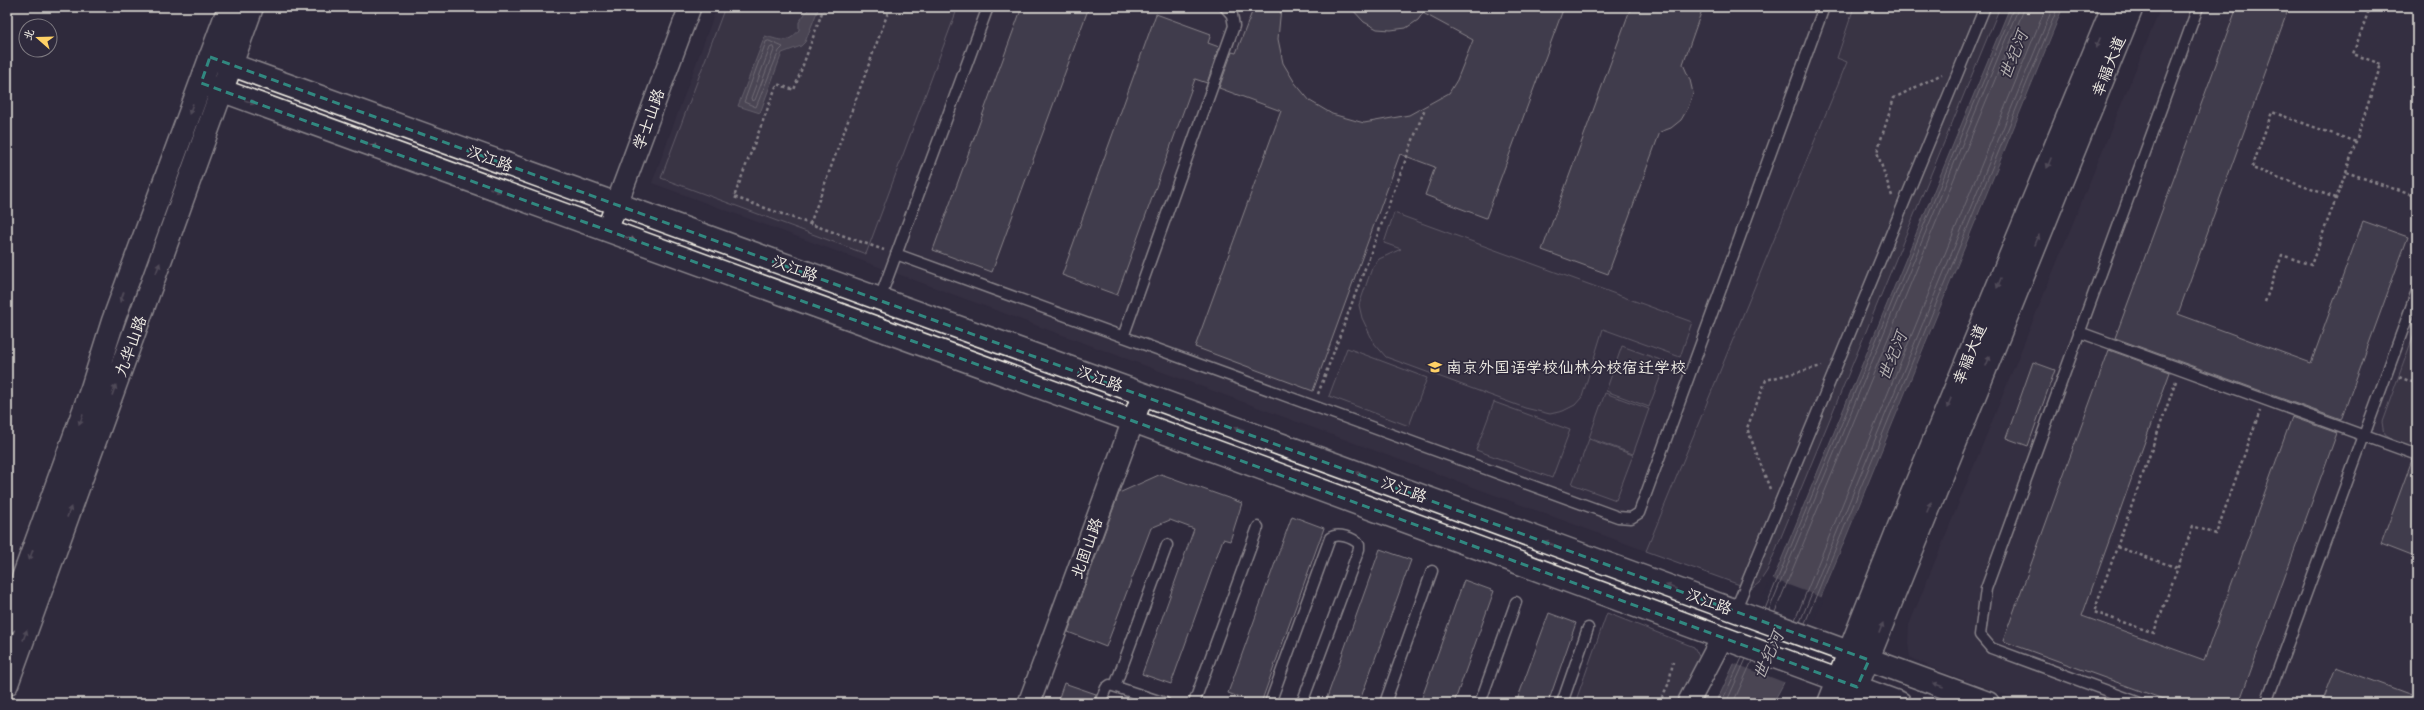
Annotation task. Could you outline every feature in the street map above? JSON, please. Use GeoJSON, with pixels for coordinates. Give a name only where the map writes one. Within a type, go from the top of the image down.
{"type":"FeatureCollection","features":[{"type":"Feature","properties":{"kind":"street","name":"九华山路"},"geometry":{"type":"LineString","coordinates":[[7,622],[229,7]]}},
{"type":"Feature","properties":{"kind":"street","name":"九华山路"},"geometry":{"type":"LineString","coordinates":[[7,684],[252,7]]}},
{"type":"Feature","properties":{"kind":"street","name":"学士山路"},"geometry":{"type":"LineString","coordinates":[[607,230],[690,7]]}},
{"type":"Feature","properties":{"kind":"street","name":"幸福大道"},"geometry":{"type":"LineString","coordinates":[[1829,703],[1848,690],[1911,496],[2113,7]]}},
{"type":"Feature","properties":{"kind":"street","name":"幸福大道"},"geometry":{"type":"LineString","coordinates":[[1859,656],[2132,7]]}},
{"type":"Feature","properties":{"kind":"street","name":"汉江路"},"geometry":{"type":"LineString","coordinates":[[210,58],[880,298],[1988,703]]}},
{"type":"Feature","properties":{"kind":"street","name":"汉江路"},"geometry":{"type":"LineString","coordinates":[[201,83],[1134,421],[1728,640],[1797,666],[1848,690],[1900,703]]}},
{"type":"Feature","properties":{"kind":"street","name":"北固山路"},"geometry":{"type":"LineString","coordinates":[[1029,703],[1143,394]]}},
{"type":"Feature","properties":{"kind":"street"},"geometry":{"type":"LineString","coordinates":[[1688,703],[1728,640]]}},
{"type":"Feature","properties":{"kind":"lane"},"geometry":{"type":"LineString","coordinates":[[880,298],[988,7]]}},
{"type":"Feature","properties":{"kind":"lane"},"geometry":{"type":"LineString","coordinates":[[1123,337],[1234,26],[1232,15],[1225,7]]}},
{"type":"Feature","properties":{"kind":"lane"},"geometry":{"type":"LineString","coordinates":[[896,254],[1618,517],[1631,518],[1640,513],[1824,7]]}},
{"type":"Feature","properties":{"kind":"lane"},"geometry":{"type":"LineString","coordinates":[[1741,613],[1985,7]]}},
{"type":"Feature","properties":{"kind":"lane"},"geometry":{"type":"LineString","coordinates":[[2140,703],[1991,648],[1980,635],[1986,589],[2198,7]]}},
{"type":"Feature","properties":{"kind":"lane"},"geometry":{"type":"LineString","coordinates":[[2266,703],[2417,291]]}},
{"type":"Feature","properties":{"kind":"lane"},"geometry":{"type":"LineString","coordinates":[[2079,332],[2417,456]]}},
{"type":"Feature","properties":{"kind":"lane"},"geometry":{"type":"LineString","coordinates":[[1194,703],[1258,527]]}},
{"type":"Feature","properties":{"kind":"lane"},"geometry":{"type":"LineString","coordinates":[[1270,703],[1330,538],[1338,535],[1355,540],[1359,544],[1359,549],[1302,703]]}},
{"type":"Feature","properties":{"kind":"lane"},"geometry":{"type":"LineString","coordinates":[[1115,686],[1167,545]]}},
{"type":"Feature","properties":{"kind":"lane"},"geometry":{"type":"LineString","coordinates":[[1385,703],[1432,571]]}},
{"type":"Feature","properties":{"kind":"lane"},"geometry":{"type":"LineString","coordinates":[[1480,703],[1516,602]]}},
{"type":"Feature","properties":{"kind":"lane"},"geometry":{"type":"LineString","coordinates":[[1562,703],[1588,628]]}},
{"type":"Feature","properties":{"kind":"lane"},"geometry":{"type":"LineString","coordinates":[[1100,703],[1106,688],[1115,686],[1145,700],[1165,703]]}},
{"type":"Feature","properties":{"kind":"path"},"geometry":{"type":"LineString","coordinates":[[824,7],[794,90],[777,84],[734,197],[896,254]]}},
{"type":"Feature","properties":{"kind":"path"},"geometry":{"type":"LineString","coordinates":[[810,224],[890,7]]}},
{"type":"Feature","properties":{"kind":"path"},"geometry":{"type":"LineString","coordinates":[[2265,302],[2282,255],[2311,265],[2346,172],[2381,64],[2353,54],[2370,7]]}},
{"type":"Feature","properties":{"kind":"path"},"geometry":{"type":"LineString","coordinates":[[1892,197],[1877,152],[1894,98],[1943,73]]}},
{"type":"Feature","properties":{"kind":"path"},"geometry":{"type":"LineString","coordinates":[[1314,406],[1425,108]]}},
{"type":"Feature","properties":{"kind":"path"},"geometry":{"type":"LineString","coordinates":[[2336,198],[2252,168],[2254,161],[2272,112],[2356,142]]}},
{"type":"Feature","properties":{"kind":"path"},"geometry":{"type":"LineString","coordinates":[[2346,172],[2417,197]]}},
{"type":"Feature","properties":{"kind":"path"},"geometry":{"type":"LineString","coordinates":[[1770,490],[1747,428],[1766,380],[1825,365]]}},
{"type":"Feature","properties":{"kind":"path"},"geometry":{"type":"LineString","coordinates":[[2180,369],[2094,612],[2154,633],[2193,526],[2216,534],[2264,400]]}},
{"type":"Feature","properties":{"kind":"path"},"geometry":{"type":"LineString","coordinates":[[2387,373],[2417,384]]}},
{"type":"Feature","properties":{"kind":"path"},"geometry":{"type":"LineString","coordinates":[[2117,547],[2178,568]]}},
{"type":"Feature","properties":{"kind":"path"},"geometry":{"type":"LineString","coordinates":[[1659,703],[1669,683],[1673,662]]}},
{"type":"Feature","properties":{"kind":"highlighted area"},"geometry":{"type":"Polygon","coordinates":[[[210,57],[1869,660],[1857,687],[1133,421],[201,83],[210,57]]]}},
{"type":"Feature","properties":{"kind":"shaded area","name":"南京外国语学校仙林分校宿迁学校"},"geometry":{"type":"Polygon","coordinates":[[[717,7],[1854,7],[1837,58],[1847,62],[1646,551],[652,183],[717,7]]]}},
{"type":"Feature","properties":{"kind":"shaded area"},"geometry":{"type":"Polygon","coordinates":[[[725,7],[958,7],[866,254],[661,178],[725,7]]]}},
{"type":"Feature","properties":{"kind":"shaded area"},"geometry":{"type":"Polygon","coordinates":[[[1854,7],[2000,7],[1767,571],[1759,583],[1751,589],[1646,551],[1847,62],[1837,58],[1854,7]]]}},
{"type":"Feature","properties":{"kind":"shaded area"},"geometry":{"type":"Polygon","coordinates":[[[2161,7],[2417,7],[2417,703],[2027,703],[1930,667],[1910,657],[1908,643],[1909,625],[2161,7]]]}},
{"type":"Feature","properties":{"kind":"shaded area"},"geometry":{"type":"Polygon","coordinates":[[[1394,213],[1692,322],[1680,357],[1603,329],[1582,397],[1575,405],[1563,411],[1550,414],[1525,408],[1386,357],[1374,343],[1362,318],[1359,305],[1372,268],[1379,259],[1401,249],[1384,243],[1394,213]]]}},
{"type":"Feature","properties":{"kind":"shaded area"},"geometry":{"type":"Polygon","coordinates":[[[2417,326],[2417,450],[2395,442],[2384,435],[2382,422],[2417,326]]]}},
{"type":"Feature","properties":{"kind":"shaded area"},"geometry":{"type":"Polygon","coordinates":[[[1622,346],[1666,362],[1649,407],[1606,391],[1622,346]]]}},
{"type":"Feature","properties":{"kind":"shaded area"},"geometry":{"type":"Polygon","coordinates":[[[1347,348],[1427,378],[1409,426],[1329,396],[1347,348]]]}},
{"type":"Feature","properties":{"kind":"shaded area"},"geometry":{"type":"Polygon","coordinates":[[[1605,393],[1649,409],[1633,454],[1589,438],[1605,393]]]}},
{"type":"Feature","properties":{"kind":"shaded area"},"geometry":{"type":"Polygon","coordinates":[[[1494,402],[1570,430],[1552,478],[1476,450],[1494,402]]]}},
{"type":"Feature","properties":{"kind":"shaded area"},"geometry":{"type":"Polygon","coordinates":[[[1589,439],[1633,455],[1616,500],[1572,484],[1589,439]]]}},
{"type":"Feature","properties":{"kind":"shaded area"},"geometry":{"type":"Polygon","coordinates":[[[1607,613],[1694,647],[1700,658],[1698,669],[1680,703],[1575,703],[1607,613]]]}},
{"type":"Feature","properties":{"kind":"water"},"geometry":{"type":"Polygon","coordinates":[[[810,7],[819,7],[805,42],[801,46],[782,53],[760,113],[738,106],[765,36],[780,40],[787,40],[791,38],[799,30],[799,22],[810,7]]]}},
{"type":"Feature","properties":{"kind":"water","name":"世纪河"},"geometry":{"type":"Polygon","coordinates":[[[2010,7],[2063,7],[1837,559],[1787,677],[1773,703],[1716,703],[1770,587],[2010,7]]]}},
{"type":"Feature","properties":{"kind":"pier"},"geometry":{"type":"Polygon","coordinates":[[[1772,579],[1823,598],[1786,683],[1733,663],[1772,579]]]}},
{"type":"Feature","properties":{"kind":"building"},"geometry":{"type":"Polygon","coordinates":[[[1022,7],[1089,7],[992,272],[933,250],[1022,7]]]}},
{"type":"Feature","properties":{"kind":"building"},"geometry":{"type":"Polygon","coordinates":[[[1254,7],[1281,7],[1278,39],[1283,63],[1295,83],[1310,101],[1332,114],[1364,123],[1409,115],[1449,93],[1457,80],[1473,40],[1423,13],[1418,20],[1406,28],[1391,30],[1377,29],[1364,22],[1350,7],[1564,7],[1486,218],[1425,195],[1435,167],[1400,154],[1313,391],[1195,347],[1281,111],[1219,88],[1232,52],[1236,53],[1254,7]]]}},
{"type":"Feature","properties":{"kind":"building"},"geometry":{"type":"Polygon","coordinates":[[[1631,7],[1703,7],[1683,64],[1690,80],[1693,93],[1688,108],[1681,120],[1671,128],[1660,132],[1608,274],[1542,250],[1631,7]]]}},
{"type":"Feature","properties":{"kind":"building"},"geometry":{"type":"Polygon","coordinates":[[[2237,7],[2289,7],[2178,314],[2311,363],[2363,221],[2408,237],[2341,420],[2115,338],[2237,7]]]}},
{"type":"Feature","properties":{"kind":"building"},"geometry":{"type":"Polygon","coordinates":[[[1156,14],[1211,34],[1208,43],[1219,47],[1207,83],[1195,79],[1117,295],[1062,275],[1156,14]]]}},
{"type":"Feature","properties":{"kind":"building"},"geometry":{"type":"Polygon","coordinates":[[[2109,350],[2170,372],[2082,616],[2204,660],[2292,417],[2337,433],[2239,703],[2174,703],[2003,641],[2109,350]]]}},
{"type":"Feature","properties":{"kind":"building"},"geometry":{"type":"Polygon","coordinates":[[[2033,362],[2055,370],[2028,446],[2006,438],[2033,362]]]}},
{"type":"Feature","properties":{"kind":"building"},"geometry":{"type":"Polygon","coordinates":[[[2412,460],[2417,461],[2417,558],[2381,544],[2412,460]]]}},
{"type":"Feature","properties":{"kind":"building"},"geometry":{"type":"Polygon","coordinates":[[[1161,474],[1242,503],[1230,541],[1223,539],[1171,684],[1142,674],[1194,529],[1170,520],[1151,528],[1106,647],[1068,632],[1119,493],[1161,474]]]}},
{"type":"Feature","properties":{"kind":"building"},"geometry":{"type":"Polygon","coordinates":[[[1292,516],[1324,528],[1261,703],[1255,703],[1228,693],[1292,516]]]}},
{"type":"Feature","properties":{"kind":"building"},"geometry":{"type":"Polygon","coordinates":[[[1380,549],[1411,560],[1359,703],[1325,703],[1380,549]]]}},
{"type":"Feature","properties":{"kind":"building"},"geometry":{"type":"Polygon","coordinates":[[[1464,580],[1494,591],[1454,703],[1420,703],[1464,580]]]}},
{"type":"Feature","properties":{"kind":"building"},"geometry":{"type":"Polygon","coordinates":[[[1549,613],[1576,623],[1548,703],[1516,703],[1549,613]]]}},
{"type":"Feature","properties":{"kind":"building"},"geometry":{"type":"Polygon","coordinates":[[[2336,667],[2417,697],[2417,703],[2322,703],[2336,667]]]}},
{"type":"Feature","properties":{"kind":"building"},"geometry":{"type":"Polygon","coordinates":[[[1064,683],[1096,694],[1094,703],[1057,703],[1064,683]]]}},
{"type":"Feature","properties":{"kind":"place","name":"南京外国语学校仙林分校宿迁学校"},"geometry":{"type":"Point","coordinates":[1435,367]}}]}
